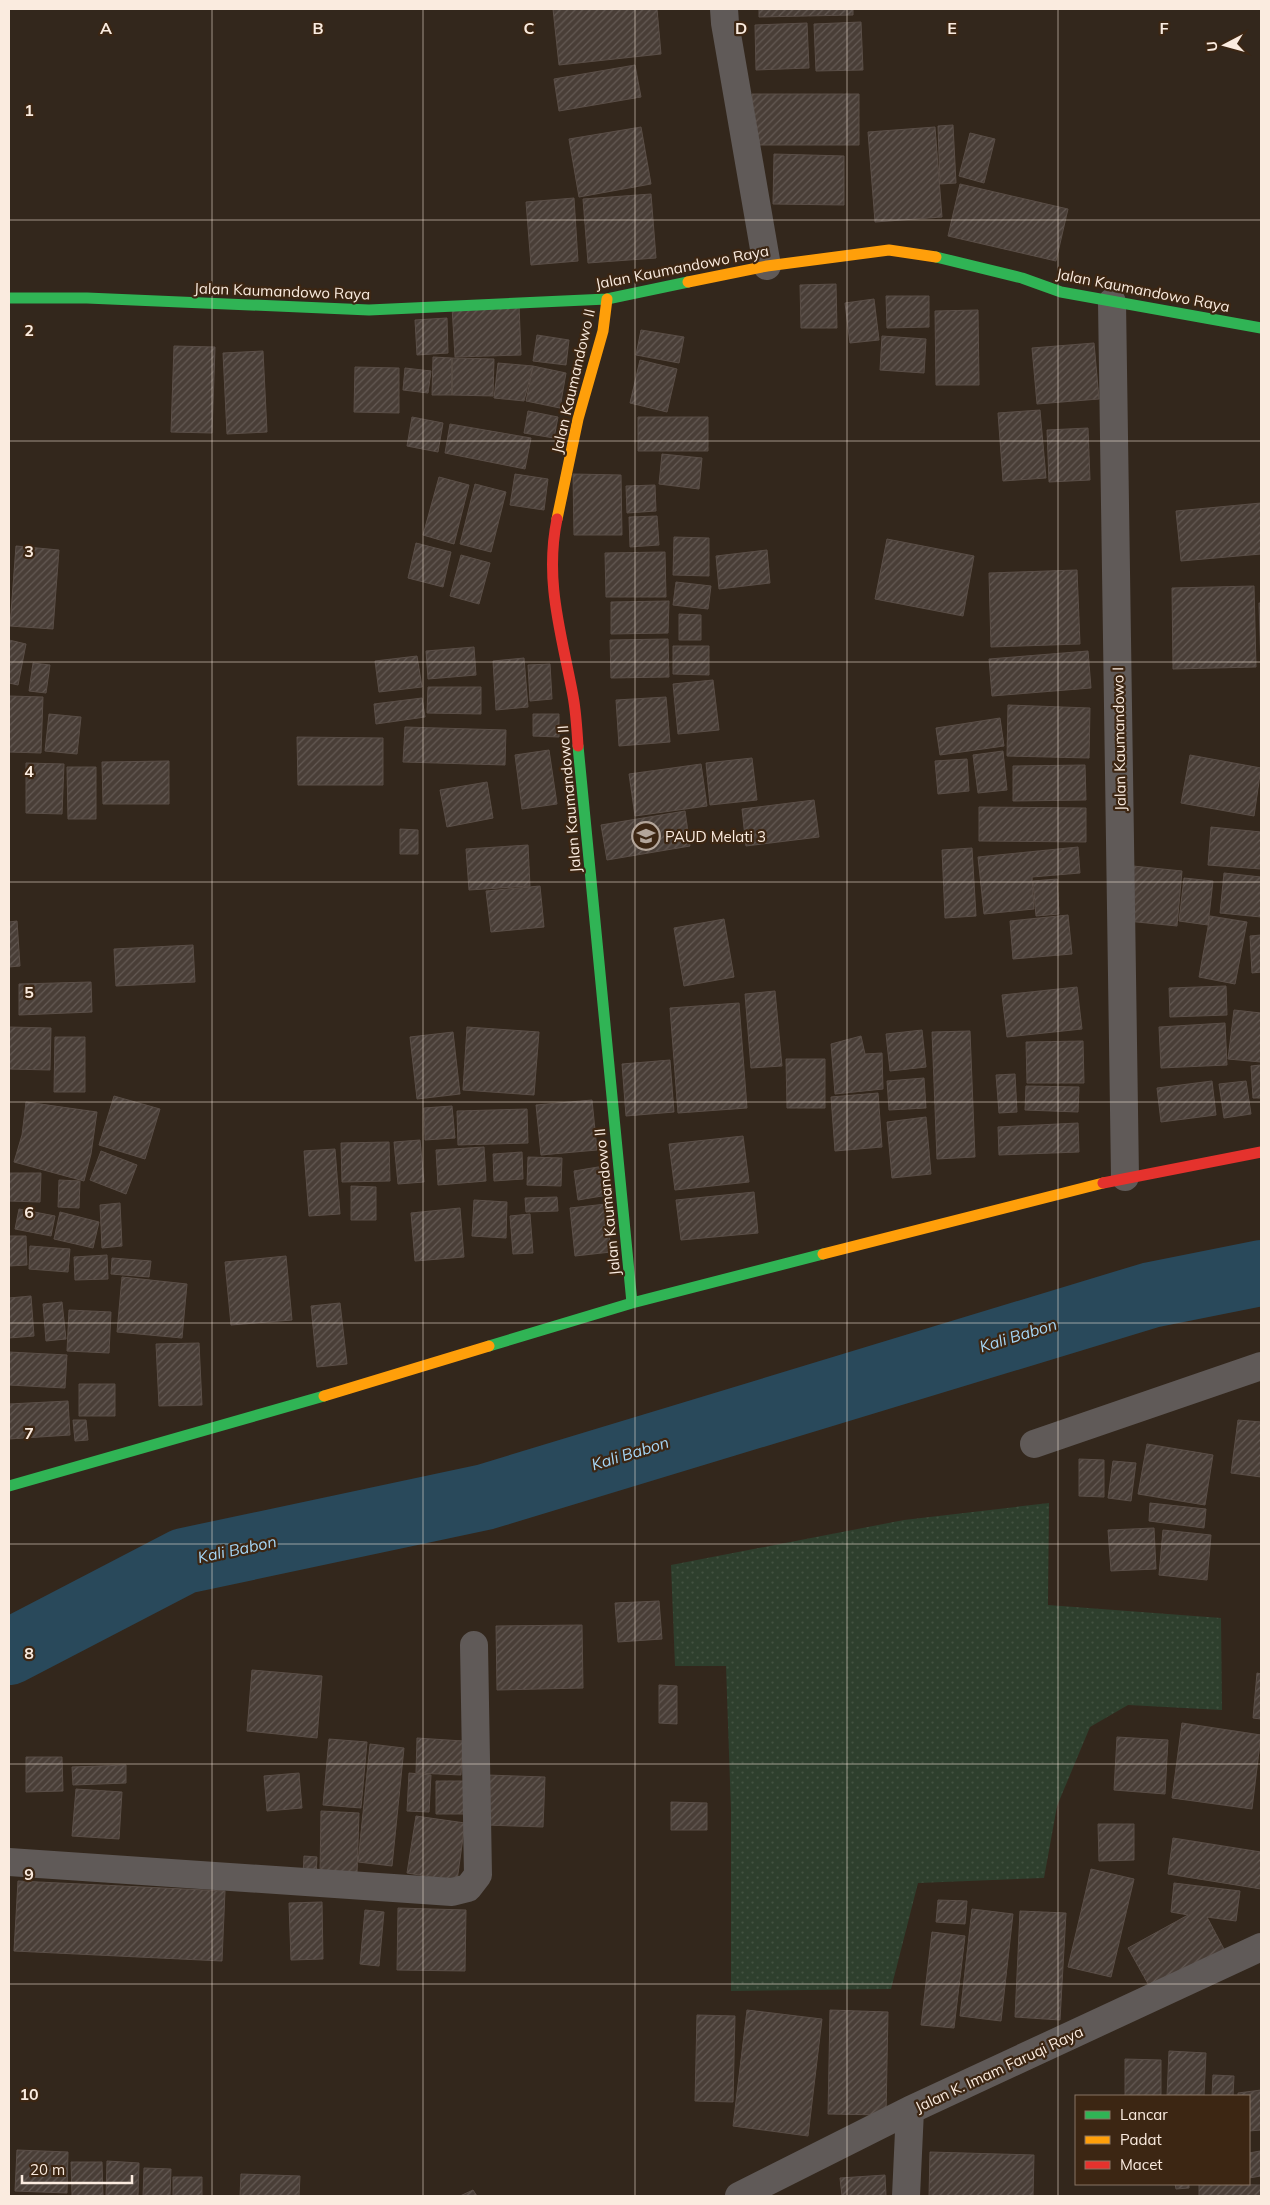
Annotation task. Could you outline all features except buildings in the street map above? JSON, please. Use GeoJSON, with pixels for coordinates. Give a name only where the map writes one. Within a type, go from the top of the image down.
{"type":"FeatureCollection","features":[{"type":"Feature","properties":{"kind":"street"},"geometry":{"type":"LineString","coordinates":[[724,9],[767,266]]}},
{"type":"Feature","properties":{"kind":"street","name":"Jalan Kaumandowo Raya"},"geometry":{"type":"LineString","coordinates":[[9,298],[87,298],[369,310],[607,299],[767,266],[889,250],[940,258],[1022,278],[1061,292],[1261,328]]}},
{"type":"Feature","properties":{"kind":"street","name":"Jalan Kaumandowo II"},"geometry":{"type":"LineString","coordinates":[[607,299],[603,331],[578,419],[553,538],[551,566],[555,606],[574,699],[632,1303]]}},
{"type":"Feature","properties":{"kind":"street","name":"Jalan Kaumandowo I"},"geometry":{"type":"LineString","coordinates":[[1112,302],[1125,1177]]}},
{"type":"Feature","properties":{"kind":"street"},"geometry":{"type":"LineString","coordinates":[[9,1486],[315,1399],[632,1303],[1125,1177],[1261,1152]]}},
{"type":"Feature","properties":{"kind":"street"},"geometry":{"type":"LineString","coordinates":[[1034,1444],[1261,1366]]}},
{"type":"Feature","properties":{"kind":"street"},"geometry":{"type":"LineString","coordinates":[[9,1862],[452,1892],[468,1888],[478,1875],[474,1645]]}},
{"type":"Feature","properties":{"kind":"street","name":"Jalan K. Imam Faruqi Raya"},"geometry":{"type":"LineString","coordinates":[[739,2196],[910,2110],[1261,1947]]}},
{"type":"Feature","properties":{"kind":"street"},"geometry":{"type":"LineString","coordinates":[[906,2196],[910,2110]]}},
{"type":"Feature","properties":{"kind":"green space"},"geometry":{"type":"Polygon","coordinates":[[[1049,1503],[1048,1605],[1221,1618],[1222,1710],[1128,1705],[1090,1727],[1057,1806],[1044,1878],[918,1883],[891,1989],[731,1991],[731,1811],[726,1666],[675,1666],[671,1565],[904,1520],[1049,1503]]]}},
{"type":"Feature","properties":{"kind":"waterway","name":"Kali Babon"},"geometry":{"type":"LineString","coordinates":[[9,1652],[184,1561],[485,1497],[1151,1295],[1261,1273]]}},
{"type":"Feature","properties":{"kind":"traffic: fast"},"geometry":{"type":"LineString","coordinates":[[936,257],[1022,278],[1061,292],[1261,328]]}},
{"type":"Feature","properties":{"kind":"traffic: fast"},"geometry":{"type":"LineString","coordinates":[[9,298],[87,298],[369,310],[607,299],[688,282]]}},
{"type":"Feature","properties":{"kind":"traffic: fast"},"geometry":{"type":"LineString","coordinates":[[578,746],[632,1303]]}},
{"type":"Feature","properties":{"kind":"traffic: fast"},"geometry":{"type":"LineString","coordinates":[[489,1346],[632,1303],[823,1254]]}},
{"type":"Feature","properties":{"kind":"traffic: fast"},"geometry":{"type":"LineString","coordinates":[[9,1486],[324,1396]]}},
{"type":"Feature","properties":{"kind":"traffic: slow"},"geometry":{"type":"LineString","coordinates":[[688,282],[767,266],[889,250],[936,257]]}},
{"type":"Feature","properties":{"kind":"traffic: slow"},"geometry":{"type":"LineString","coordinates":[[557,519],[578,419],[603,331],[607,299]]}},
{"type":"Feature","properties":{"kind":"traffic: slow"},"geometry":{"type":"LineString","coordinates":[[823,1254],[1103,1183]]}},
{"type":"Feature","properties":{"kind":"traffic: slow"},"geometry":{"type":"LineString","coordinates":[[324,1396],[489,1346]]}},
{"type":"Feature","properties":{"kind":"traffic: jam"},"geometry":{"type":"LineString","coordinates":[[557,519],[552,565],[553,587],[574,702],[578,746]]}},
{"type":"Feature","properties":{"kind":"traffic: jam"},"geometry":{"type":"LineString","coordinates":[[1103,1183],[1261,1152]]}},
{"type":"Feature","properties":{"kind":"place","name":"PAUD Melati 3"},"geometry":{"type":"Point","coordinates":[646,836]}}]}
